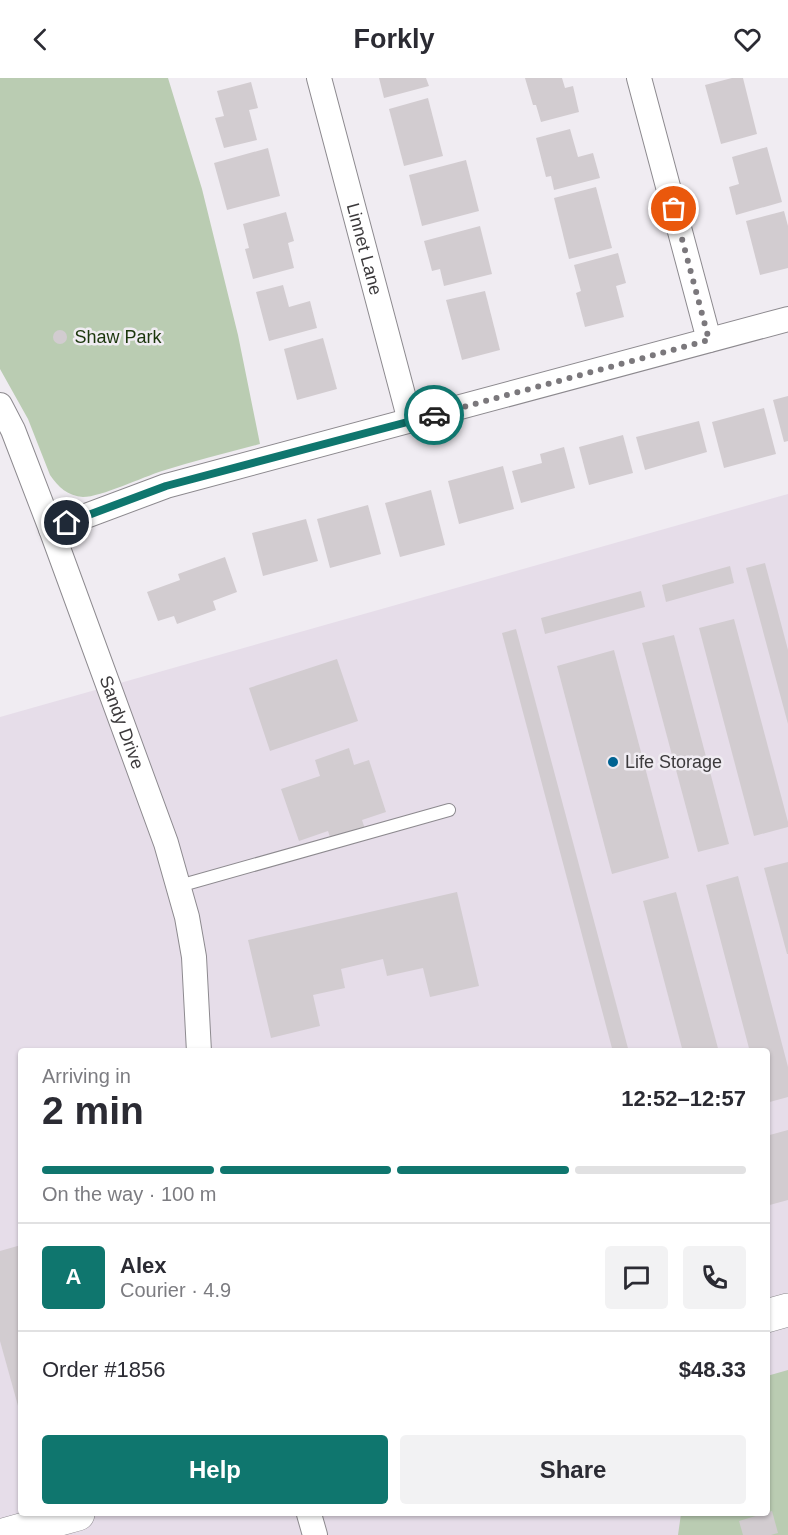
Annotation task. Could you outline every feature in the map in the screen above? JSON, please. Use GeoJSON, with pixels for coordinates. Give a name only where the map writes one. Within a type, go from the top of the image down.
{"type":"FeatureCollection","features":[{"type":"Feature","properties":{"kind":"main road"},"geometry":{"type":"LineString","coordinates":[[770,1315],[788,1310]]}},
{"type":"Feature","properties":{"kind":"main road"},"geometry":{"type":"LineString","coordinates":[[3,1535],[71,1516]]}},
{"type":"Feature","properties":{"kind":"street","name":"Linnet Lane"},"geometry":{"type":"LineString","coordinates":[[319,78],[410,422]]}},
{"type":"Feature","properties":{"kind":"street"},"geometry":{"type":"LineString","coordinates":[[639,78],[709,340]]}},
{"type":"Feature","properties":{"kind":"street"},"geometry":{"type":"LineString","coordinates":[[51,529],[166,486],[788,319]]}},
{"type":"Feature","properties":{"kind":"street","name":"Sandy Drive"},"geometry":{"type":"LineString","coordinates":[[0,405],[13,430],[51,529],[155,813],[179,886],[194,957],[199,1048]]}},
{"type":"Feature","properties":{"kind":"street"},"geometry":{"type":"LineString","coordinates":[[310,1516],[315,1535]]}},
{"type":"Feature","properties":{"kind":"lane"},"geometry":{"type":"LineString","coordinates":[[179,886],[449,810]]}},
{"type":"Feature","properties":{"kind":"shaded area"},"geometry":{"type":"Polygon","coordinates":[[[788,494],[788,1535],[0,1535],[0,717],[788,494]]]}},
{"type":"Feature","properties":{"kind":"green space","name":"Shaw Park"},"geometry":{"type":"Polygon","coordinates":[[[0,78],[168,78],[202,189],[238,335],[260,444],[162,471],[91,496],[83,497],[68,493],[50,475],[28,419],[0,369],[0,78]]]}},
{"type":"Feature","properties":{"kind":"green space"},"geometry":{"type":"Polygon","coordinates":[[[788,1370],[788,1535],[678,1535],[681,1516],[770,1516],[770,1375],[788,1370]]]}},
{"type":"Feature","properties":{"kind":"building"},"geometry":{"type":"Polygon","coordinates":[[[379,78],[426,78],[429,86],[384,98],[379,78]]]}},
{"type":"Feature","properties":{"kind":"building"},"geometry":{"type":"Polygon","coordinates":[[[525,78],[562,78],[565,88],[573,86],[579,112],[541,122],[525,78]]]}},
{"type":"Feature","properties":{"kind":"building"},"geometry":{"type":"Polygon","coordinates":[[[732,78],[743,78],[757,134],[721,144],[705,85],[732,78]]]}},
{"type":"Feature","properties":{"kind":"building"},"geometry":{"type":"Polygon","coordinates":[[[251,82],[258,108],[249,110],[257,140],[224,148],[215,118],[224,116],[217,91],[251,82]]]}},
{"type":"Feature","properties":{"kind":"building"},"geometry":{"type":"Polygon","coordinates":[[[428,98],[443,156],[404,166],[389,109],[428,98]]]}},
{"type":"Feature","properties":{"kind":"building"},"geometry":{"type":"Polygon","coordinates":[[[570,129],[578,157],[593,153],[600,178],[554,190],[551,176],[546,177],[536,138],[570,129]]]}},
{"type":"Feature","properties":{"kind":"building"},"geometry":{"type":"Polygon","coordinates":[[[767,147],[782,202],[736,215],[729,187],[739,184],[732,157],[767,147]]]}},
{"type":"Feature","properties":{"kind":"building"},"geometry":{"type":"Polygon","coordinates":[[[268,148],[280,196],[227,210],[214,163],[268,148]]]}},
{"type":"Feature","properties":{"kind":"building"},"geometry":{"type":"Polygon","coordinates":[[[466,160],[479,211],[422,226],[409,175],[466,160]]]}},
{"type":"Feature","properties":{"kind":"building"},"geometry":{"type":"Polygon","coordinates":[[[596,187],[612,248],[569,259],[554,198],[596,187]]]}},
{"type":"Feature","properties":{"kind":"building"},"geometry":{"type":"Polygon","coordinates":[[[784,211],[788,226],[788,268],[760,275],[746,221],[784,211]]]}},
{"type":"Feature","properties":{"kind":"building"},"geometry":{"type":"Polygon","coordinates":[[[286,212],[294,241],[288,243],[294,268],[253,279],[245,249],[249,248],[243,224],[286,212]]]}},
{"type":"Feature","properties":{"kind":"building"},"geometry":{"type":"Polygon","coordinates":[[[480,226],[492,274],[444,286],[440,269],[432,271],[424,241],[480,226]]]}},
{"type":"Feature","properties":{"kind":"building"},"geometry":{"type":"Polygon","coordinates":[[[618,253],[626,283],[616,286],[624,317],[585,327],[576,293],[581,291],[574,265],[618,253]]]}},
{"type":"Feature","properties":{"kind":"building"},"geometry":{"type":"Polygon","coordinates":[[[283,285],[289,307],[310,301],[317,328],[269,341],[256,292],[283,285]]]}},
{"type":"Feature","properties":{"kind":"building"},"geometry":{"type":"Polygon","coordinates":[[[485,291],[500,350],[462,360],[446,300],[485,291]]]}},
{"type":"Feature","properties":{"kind":"building"},"geometry":{"type":"Polygon","coordinates":[[[60,330],[65,332],[67,337],[65,342],[60,344],[55,342],[53,337],[55,332],[60,330]]]}},
{"type":"Feature","properties":{"kind":"building"},"geometry":{"type":"Polygon","coordinates":[[[323,338],[337,389],[297,400],[284,349],[323,338]]]}},
{"type":"Feature","properties":{"kind":"building"},"geometry":{"type":"Polygon","coordinates":[[[788,396],[788,441],[784,442],[773,400],[788,396]]]}},
{"type":"Feature","properties":{"kind":"building"},"geometry":{"type":"Polygon","coordinates":[[[764,408],[776,454],[724,468],[712,422],[764,408]]]}},
{"type":"Feature","properties":{"kind":"building"},"geometry":{"type":"Polygon","coordinates":[[[699,421],[707,452],[645,470],[636,437],[699,421]]]}},
{"type":"Feature","properties":{"kind":"building"},"geometry":{"type":"Polygon","coordinates":[[[623,435],[633,473],[589,485],[579,447],[623,435]]]}},
{"type":"Feature","properties":{"kind":"building"},"geometry":{"type":"Polygon","coordinates":[[[564,447],[575,488],[521,503],[512,471],[542,463],[540,454],[564,447]]]}},
{"type":"Feature","properties":{"kind":"building"},"geometry":{"type":"Polygon","coordinates":[[[503,466],[514,509],[459,524],[448,481],[503,466]]]}},
{"type":"Feature","properties":{"kind":"building"},"geometry":{"type":"Polygon","coordinates":[[[431,490],[445,545],[400,557],[385,503],[431,490]]]}},
{"type":"Feature","properties":{"kind":"building"},"geometry":{"type":"Polygon","coordinates":[[[368,505],[381,554],[330,568],[317,519],[368,505]]]}},
{"type":"Feature","properties":{"kind":"building"},"geometry":{"type":"Polygon","coordinates":[[[306,519],[318,561],[263,576],[252,533],[306,519]]]}},
{"type":"Feature","properties":{"kind":"building"},"geometry":{"type":"Polygon","coordinates":[[[225,557],[237,592],[213,601],[216,610],[177,624],[174,616],[158,621],[147,592],[180,580],[178,574],[225,557]]]}},
{"type":"Feature","properties":{"kind":"building"},"geometry":{"type":"Polygon","coordinates":[[[765,563],[788,650],[788,724],[746,568],[765,563]]]}},
{"type":"Feature","properties":{"kind":"building"},"geometry":{"type":"Polygon","coordinates":[[[730,566],[734,583],[666,602],[662,585],[730,566]]]}},
{"type":"Feature","properties":{"kind":"building"},"geometry":{"type":"Polygon","coordinates":[[[641,591],[645,607],[545,634],[541,618],[641,591]]]}},
{"type":"Feature","properties":{"kind":"building","name":"Life Storage"},"geometry":{"type":"Polygon","coordinates":[[[734,619],[788,822],[788,827],[754,836],[699,628],[734,619]]]}},
{"type":"Feature","properties":{"kind":"building"},"geometry":{"type":"Polygon","coordinates":[[[516,629],[628,1048],[612,1048],[502,633],[516,629]]]}},
{"type":"Feature","properties":{"kind":"building","name":"Life Storage"},"geometry":{"type":"Polygon","coordinates":[[[674,635],[729,844],[698,852],[642,643],[674,635]]]}},
{"type":"Feature","properties":{"kind":"building","name":"Life Storage"},"geometry":{"type":"Polygon","coordinates":[[[614,650],[669,858],[612,874],[557,666],[614,650]]]}},
{"type":"Feature","properties":{"kind":"building"},"geometry":{"type":"Polygon","coordinates":[[[337,659],[358,721],[270,751],[249,688],[337,659]]]}},
{"type":"Feature","properties":{"kind":"building"},"geometry":{"type":"Polygon","coordinates":[[[349,748],[354,765],[369,760],[386,812],[362,820],[366,832],[332,843],[328,831],[299,841],[281,789],[320,776],[315,760],[349,748]]]}},
{"type":"Feature","properties":{"kind":"building"},"geometry":{"type":"Polygon","coordinates":[[[788,862],[788,954],[787,954],[764,868],[788,862]]]}},
{"type":"Feature","properties":{"kind":"building"},"geometry":{"type":"Polygon","coordinates":[[[738,876],[788,1067],[788,1097],[770,1102],[770,1048],[749,1048],[706,885],[738,876]]]}},
{"type":"Feature","properties":{"kind":"building"},"geometry":{"type":"Polygon","coordinates":[[[457,892],[479,986],[430,997],[423,968],[387,976],[383,959],[341,969],[345,988],[313,995],[320,1026],[271,1038],[248,940],[457,892]]]}},
{"type":"Feature","properties":{"kind":"building"},"geometry":{"type":"Polygon","coordinates":[[[676,892],[718,1048],[682,1048],[643,901],[676,892]]]}},
{"type":"Feature","properties":{"kind":"building"},"geometry":{"type":"Polygon","coordinates":[[[788,1130],[788,1200],[770,1205],[770,1135],[788,1130]]]}},
{"type":"Feature","properties":{"kind":"building"},"geometry":{"type":"Polygon","coordinates":[[[18,1246],[18,1406],[0,1341],[0,1251],[18,1246]]]}},
{"type":"Feature","properties":{"kind":"building"},"geometry":{"type":"Polygon","coordinates":[[[772,1511],[778,1533],[743,1535],[739,1521],[756,1516],[770,1516],[772,1511]]]}},
{"type":"Feature","properties":{"kind":"way so far"},"geometry":{"type":"LineString","coordinates":[[434,415],[709,340],[674,209]]}},
{"type":"Feature","properties":{"kind":"place","name":"Life Storage"},"geometry":{"type":"Point","coordinates":[613,762]}},
{"type":"Feature","properties":{"kind":"route"},"geometry":{"type":"LineString","coordinates":[[67,523],[166,486],[434,415]]}}]}
